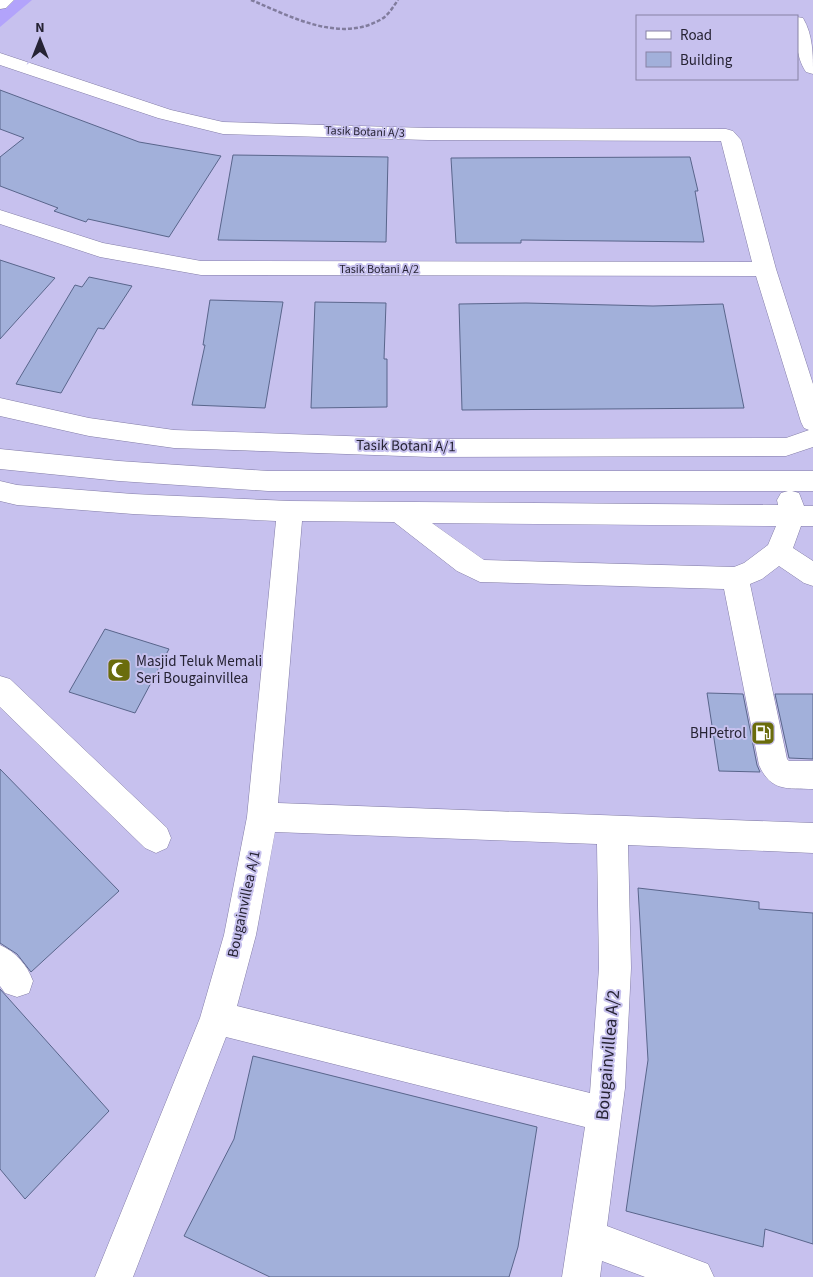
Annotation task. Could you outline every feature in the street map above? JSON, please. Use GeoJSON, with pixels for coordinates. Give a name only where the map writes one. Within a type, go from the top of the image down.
{"type":"FeatureCollection","features":[{"type":"Feature","properties":{"kind":"street"},"geometry":{"type":"LineString","coordinates":[[0,4],[4,0]]}},
{"type":"Feature","properties":{"kind":"street"},"geometry":{"type":"LineString","coordinates":[[798,24],[813,68]]}},
{"type":"Feature","properties":{"kind":"street","name":"Tasik Botani A/3"},"geometry":{"type":"LineString","coordinates":[[7,61],[166,114],[223,128],[428,134],[726,135],[731,140],[765,269]]}},
{"type":"Feature","properties":{"kind":"street","name":"Tasik Botani A/2"},"geometry":{"type":"LineString","coordinates":[[0,217],[100,250],[201,268],[765,269]]}},
{"type":"Feature","properties":{"kind":"street"},"geometry":{"type":"LineString","coordinates":[[765,269],[813,422]]}},
{"type":"Feature","properties":{"kind":"street","name":"Tasik Botani A/1"},"geometry":{"type":"LineString","coordinates":[[0,407],[89,427],[174,439],[421,448],[481,448],[786,447],[813,438]]}},
{"type":"Feature","properties":{"kind":"street"},"geometry":{"type":"LineString","coordinates":[[0,459],[119,471],[268,480],[813,481]]}},
{"type":"Feature","properties":{"kind":"street"},"geometry":{"type":"LineString","coordinates":[[268,480],[276,487],[290,511]]}},
{"type":"Feature","properties":{"kind":"street"},"geometry":{"type":"LineString","coordinates":[[290,511],[311,487],[320,481]]}},
{"type":"Feature","properties":{"kind":"street"},"geometry":{"type":"LineString","coordinates":[[788,481],[803,516]]}},
{"type":"Feature","properties":{"kind":"street"},"geometry":{"type":"LineString","coordinates":[[0,491],[17,495],[133,504],[290,511],[803,516]]}},
{"type":"Feature","properties":{"kind":"street","name":"Bougainvillea A/1"},"geometry":{"type":"LineString","coordinates":[[114,1277],[217,1018],[240,935],[262,817],[290,511]]}},
{"type":"Feature","properties":{"kind":"street"},"geometry":{"type":"LineString","coordinates":[[398,511],[466,563],[480,571],[735,578],[753,571],[778,552],[803,516]]}},
{"type":"Feature","properties":{"kind":"street"},"geometry":{"type":"LineString","coordinates":[[778,552],[813,575]]}},
{"type":"Feature","properties":{"kind":"street"},"geometry":{"type":"LineString","coordinates":[[735,578],[774,765],[782,774],[813,775]]}},
{"type":"Feature","properties":{"kind":"street"},"geometry":{"type":"LineString","coordinates":[[0,688],[156,838]]}},
{"type":"Feature","properties":{"kind":"street"},"geometry":{"type":"LineString","coordinates":[[262,817],[813,838]]}},
{"type":"Feature","properties":{"kind":"street","name":"Bougainvillea A/2"},"geometry":{"type":"LineString","coordinates":[[582,1277],[608,1088],[615,968],[612,831]]}},
{"type":"Feature","properties":{"kind":"street"},"geometry":{"type":"LineString","coordinates":[[217,1018],[604,1114]]}},
{"type":"Feature","properties":{"kind":"street"},"geometry":{"type":"LineString","coordinates":[[587,1237],[695,1277]]}},
{"type":"Feature","properties":{"kind":"path"},"geometry":{"type":"LineString","coordinates":[[251,0],[323,28],[351,30],[382,20],[398,0]]}},
{"type":"Feature","properties":{"kind":"shaded area"},"geometry":{"type":"Polygon","coordinates":[[[0,0],[32,0],[0,27],[0,0]]]}},
{"type":"Feature","properties":{"kind":"building"},"geometry":{"type":"Polygon","coordinates":[[[0,90],[139,142],[221,156],[169,237],[88,219],[86,222],[54,211],[58,208],[0,186],[0,157],[24,138],[0,129],[0,90]]]}},
{"type":"Feature","properties":{"kind":"building"},"geometry":{"type":"Polygon","coordinates":[[[233,155],[388,157],[386,242],[218,240],[233,155]]]}},
{"type":"Feature","properties":{"kind":"building"},"geometry":{"type":"Polygon","coordinates":[[[690,157],[698,191],[695,191],[704,242],[521,240],[521,243],[456,243],[451,158],[690,157]]]}},
{"type":"Feature","properties":{"kind":"building"},"geometry":{"type":"Polygon","coordinates":[[[0,260],[55,278],[0,339],[0,260]]]}},
{"type":"Feature","properties":{"kind":"building"},"geometry":{"type":"Polygon","coordinates":[[[89,277],[132,286],[104,329],[98,328],[61,393],[16,384],[75,285],[82,287],[89,277]]]}},
{"type":"Feature","properties":{"kind":"building"},"geometry":{"type":"Polygon","coordinates":[[[210,300],[283,302],[265,408],[192,405],[205,345],[203,345],[210,300]]]}},
{"type":"Feature","properties":{"kind":"building"},"geometry":{"type":"Polygon","coordinates":[[[315,302],[386,303],[384,359],[387,359],[387,407],[311,408],[315,302]]]}},
{"type":"Feature","properties":{"kind":"building"},"geometry":{"type":"Polygon","coordinates":[[[526,303],[653,306],[723,304],[744,408],[462,410],[459,304],[526,303]]]}},
{"type":"Feature","properties":{"kind":"building","name":"Masjid Teluk Memali Seri Bougainvillea"},"geometry":{"type":"Polygon","coordinates":[[[105,629],[169,649],[135,713],[69,692],[105,629]]]}},
{"type":"Feature","properties":{"kind":"building"},"geometry":{"type":"Polygon","coordinates":[[[707,693],[743,694],[760,772],[719,771],[707,693]]]}},
{"type":"Feature","properties":{"kind":"building"},"geometry":{"type":"Polygon","coordinates":[[[775,694],[813,694],[813,759],[789,758],[775,694]]]}},
{"type":"Feature","properties":{"kind":"building"},"geometry":{"type":"Polygon","coordinates":[[[0,769],[119,891],[31,972],[17,954],[0,943],[0,769]]]}},
{"type":"Feature","properties":{"kind":"building"},"geometry":{"type":"Polygon","coordinates":[[[638,888],[759,902],[759,909],[813,913],[813,1244],[765,1229],[763,1247],[626,1211],[648,1060],[638,888]]]}},
{"type":"Feature","properties":{"kind":"building"},"geometry":{"type":"Polygon","coordinates":[[[0,989],[109,1111],[25,1199],[0,1169],[0,989]]]}},
{"type":"Feature","properties":{"kind":"building"},"geometry":{"type":"Polygon","coordinates":[[[253,1056],[537,1127],[518,1247],[509,1277],[270,1277],[184,1236],[234,1139],[253,1056]]]}},
{"type":"Feature","properties":{"kind":"place","name":"Masjid Teluk Memali Seri Bougainvillea"},"geometry":{"type":"Point","coordinates":[119,670]}},
{"type":"Feature","properties":{"kind":"place","name":"BHPetrol"},"geometry":{"type":"Point","coordinates":[763,733]}}]}
